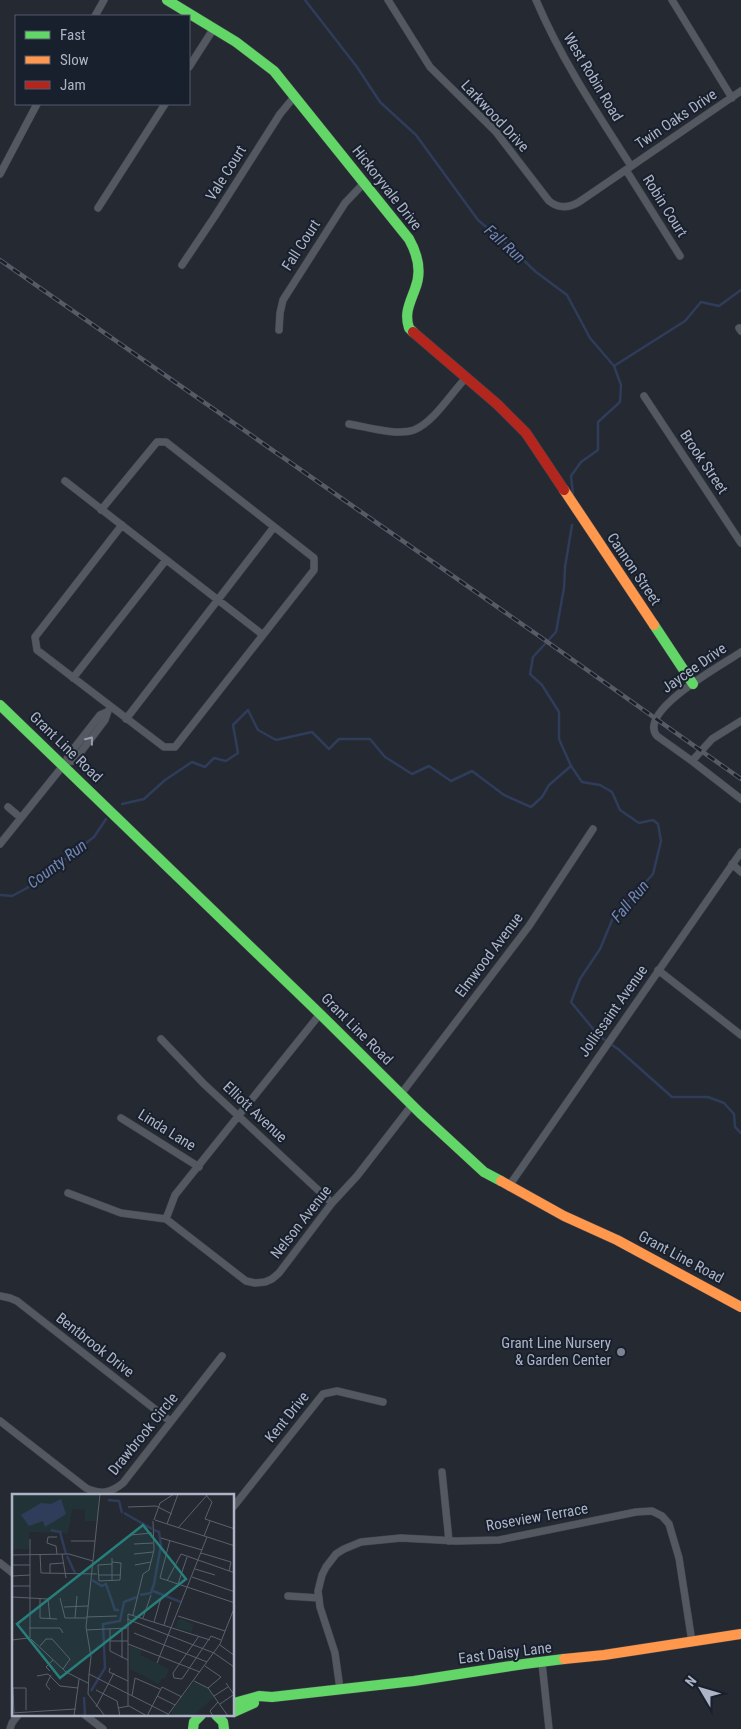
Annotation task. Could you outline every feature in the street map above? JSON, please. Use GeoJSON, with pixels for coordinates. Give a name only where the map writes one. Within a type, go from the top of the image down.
{"type":"FeatureCollection","features":[{"type":"Feature","properties":{"kind":"street"},"geometry":{"type":"LineString","coordinates":[[96,15],[104,0]]}},
{"type":"Feature","properties":{"kind":"street","name":"Hickoryvale Drive"},"geometry":{"type":"LineString","coordinates":[[167,0],[214,28],[268,64],[295,96],[409,240],[417,254],[419,270],[417,286],[406,315],[409,328],[516,422],[526,432],[551,470]]}},
{"type":"Feature","properties":{"kind":"street"},"geometry":{"type":"LineString","coordinates":[[389,2],[398,0]]}},
{"type":"Feature","properties":{"kind":"street","name":"West Robin Road"},"geometry":{"type":"LineString","coordinates":[[536,0],[553,36],[629,168]]}},
{"type":"Feature","properties":{"kind":"street"},"geometry":{"type":"LineString","coordinates":[[672,0],[732,98]]}},
{"type":"Feature","properties":{"kind":"street","name":"Larkwood Drive"},"geometry":{"type":"LineString","coordinates":[[389,2],[433,70],[496,132],[549,201],[560,207],[573,206],[629,168]]}},
{"type":"Feature","properties":{"kind":"street"},"geometry":{"type":"LineString","coordinates":[[190,65],[214,28]]}},
{"type":"Feature","properties":{"kind":"street","name":"Twin Oaks Drive"},"geometry":{"type":"LineString","coordinates":[[629,168],[741,91]]}},
{"type":"Feature","properties":{"kind":"street","name":"Vale Court"},"geometry":{"type":"LineString","coordinates":[[182,265],[280,114],[295,96]]}},
{"type":"Feature","properties":{"kind":"street"},"geometry":{"type":"LineString","coordinates":[[0,174],[36,105]]}},
{"type":"Feature","properties":{"kind":"street"},"geometry":{"type":"LineString","coordinates":[[98,208],[164,105]]}},
{"type":"Feature","properties":{"kind":"street","name":"Robin Court"},"geometry":{"type":"LineString","coordinates":[[629,168],[680,256]]}},
{"type":"Feature","properties":{"kind":"street","name":"Fall Court"},"geometry":{"type":"LineString","coordinates":[[279,330],[283,300],[345,203],[364,183]]}},
{"type":"Feature","properties":{"kind":"street"},"geometry":{"type":"LineString","coordinates":[[349,424],[398,432],[413,430],[426,423],[466,378]]}},
{"type":"Feature","properties":{"kind":"street","name":"Brook Street"},"geometry":{"type":"LineString","coordinates":[[644,396],[741,544]]}},
{"type":"Feature","properties":{"kind":"street"},"geometry":{"type":"LineString","coordinates":[[101,510],[157,442],[166,442],[314,558],[314,570],[175,747],[164,747],[126,719],[108,710],[73,678],[37,650],[35,637],[122,525]]}},
{"type":"Feature","properties":{"kind":"street","name":"Cannon Street"},"geometry":{"type":"LineString","coordinates":[[551,470],[693,684]]}},
{"type":"Feature","properties":{"kind":"street"},"geometry":{"type":"LineString","coordinates":[[65,481],[263,635]]}},
{"type":"Feature","properties":{"kind":"street"},"geometry":{"type":"LineString","coordinates":[[126,719],[274,527]]}},
{"type":"Feature","properties":{"kind":"street"},"geometry":{"type":"LineString","coordinates":[[73,678],[166,560]]}},
{"type":"Feature","properties":{"kind":"street","name":"Jaycee Drive"},"geometry":{"type":"LineString","coordinates":[[692,761],[654,733],[652,726],[664,706],[679,693],[741,652]]}},
{"type":"Feature","properties":{"kind":"street","name":"Grant Line Road"},"geometry":{"type":"LineString","coordinates":[[0,705],[65,764],[412,1105],[484,1172],[564,1216],[617,1240],[741,1307]]}},
{"type":"Feature","properties":{"kind":"street"},"geometry":{"type":"LineString","coordinates":[[0,844],[65,764],[68,756],[100,715],[108,710]]}},
{"type":"Feature","properties":{"kind":"street"},"geometry":{"type":"LineString","coordinates":[[741,721],[712,738],[692,761],[741,798]]}},
{"type":"Feature","properties":{"kind":"street"},"geometry":{"type":"LineString","coordinates":[[8,807],[21,818]]}},
{"type":"Feature","properties":{"kind":"street","name":"Elmwood Avenue"},"geometry":{"type":"LineString","coordinates":[[401,1094],[529,926],[593,829]]}},
{"type":"Feature","properties":{"kind":"street","name":"Jollissaint Avenue"},"geometry":{"type":"LineString","coordinates":[[509,1186],[741,852]]}},
{"type":"Feature","properties":{"kind":"street"},"geometry":{"type":"LineString","coordinates":[[732,864],[741,872]]}},
{"type":"Feature","properties":{"kind":"street"},"geometry":{"type":"LineString","coordinates":[[658,970],[741,1035]]}},
{"type":"Feature","properties":{"kind":"street"},"geometry":{"type":"LineString","coordinates":[[68,1194],[121,1213],[166,1219],[176,1195],[320,1014]]}},
{"type":"Feature","properties":{"kind":"street","name":"Elliott Avenue"},"geometry":{"type":"LineString","coordinates":[[161,1039],[204,1084],[240,1115],[332,1203]]}},
{"type":"Feature","properties":{"kind":"street","name":"Nelson Avenue"},"geometry":{"type":"LineString","coordinates":[[166,1219],[246,1281],[256,1283],[272,1279],[289,1262],[332,1203],[357,1176],[412,1105]]}},
{"type":"Feature","properties":{"kind":"street","name":"Linda Lane"},"geometry":{"type":"LineString","coordinates":[[121,1118],[199,1167]]}},
{"type":"Feature","properties":{"kind":"street","name":"Bentbrook Drive"},"geometry":{"type":"LineString","coordinates":[[0,1296],[17,1301],[170,1421]]}},
{"type":"Feature","properties":{"kind":"street","name":"Drawbrook Circle"},"geometry":{"type":"LineString","coordinates":[[0,1421],[86,1488],[100,1493],[112,1490],[123,1483],[222,1356]]}},
{"type":"Feature","properties":{"kind":"street","name":"Kent Drive"},"geometry":{"type":"LineString","coordinates":[[235,1505],[323,1394],[337,1390],[382,1402]]}},
{"type":"Feature","properties":{"kind":"street"},"geometry":{"type":"LineString","coordinates":[[442,1472],[449,1541]]}},
{"type":"Feature","properties":{"kind":"street","name":"Roseview Terrace"},"geometry":{"type":"LineString","coordinates":[[340,1689],[335,1653],[318,1591],[322,1574],[336,1554],[361,1542],[400,1538],[449,1541],[499,1540],[636,1512],[652,1511],[662,1516],[669,1524],[679,1558],[692,1642]]}},
{"type":"Feature","properties":{"kind":"street"},"geometry":{"type":"LineString","coordinates":[[0,1563],[12,1572]]}},
{"type":"Feature","properties":{"kind":"street"},"geometry":{"type":"LineString","coordinates":[[288,1596],[319,1598]]}},
{"type":"Feature","properties":{"kind":"street","name":"East Daisy Lane"},"geometry":{"type":"LineString","coordinates":[[235,1711],[249,1704],[272,1697],[414,1681],[741,1634]]}},
{"type":"Feature","properties":{"kind":"street"},"geometry":{"type":"LineString","coordinates":[[542,1663],[549,1729]]}},
{"type":"Feature","properties":{"kind":"street","name":"East Daisy Lane"},"geometry":{"type":"LineString","coordinates":[[235,1703],[259,1696],[272,1697]]}},
{"type":"Feature","properties":{"kind":"street"},"geometry":{"type":"LineString","coordinates":[[10,1729],[17,1716]]}},
{"type":"Feature","properties":{"kind":"street"},"geometry":{"type":"LineString","coordinates":[[86,1716],[103,1729]]}},
{"type":"Feature","properties":{"kind":"waterway","name":"Fall Run"},"geometry":{"type":"LineString","coordinates":[[305,0],[357,67],[380,102],[416,135],[478,220],[536,272],[567,295],[590,338],[614,366],[621,385],[620,402],[598,422],[598,450],[581,462],[571,476],[573,494]]}},
{"type":"Feature","properties":{"kind":"waterway"},"geometry":{"type":"LineString","coordinates":[[614,366],[685,321],[701,302],[719,306],[741,290]]}},
{"type":"Feature","properties":{"kind":"waterway","name":"Fall Run"},"geometry":{"type":"LineString","coordinates":[[572,525],[556,632],[533,657],[530,674],[542,685],[559,712],[559,739],[571,766],[582,782],[600,785],[612,792],[620,810],[639,823],[653,820],[658,824],[661,841],[653,874],[613,918],[600,949],[580,979],[571,1002],[599,1036],[618,1049],[672,1097],[708,1097],[724,1103],[734,1114],[735,1127],[741,1133]]}},
{"type":"Feature","properties":{"kind":"waterway","name":"County Run"},"geometry":{"type":"LineString","coordinates":[[122,804],[144,799],[165,780],[192,762],[205,767],[214,758],[226,761],[238,753],[233,725],[248,710],[258,730],[276,740],[312,732],[329,749],[339,739],[370,739],[385,757],[412,774],[429,766],[451,781],[472,771],[504,795],[531,807],[542,797],[549,785],[571,766]]}},
{"type":"Feature","properties":{"kind":"waterway","name":"County Run"},"geometry":{"type":"LineString","coordinates":[[0,895],[12,896],[27,888],[94,837],[106,819]]}},
{"type":"Feature","properties":{"kind":"railway"},"geometry":{"type":"LineString","coordinates":[[0,260],[741,779]]}},
{"type":"Feature","properties":{"kind":"traffic: fast"},"geometry":{"type":"LineString","coordinates":[[167,0],[236,42],[274,71],[409,239],[417,257],[419,270],[417,283],[407,313],[409,328],[413,332]]}},
{"type":"Feature","properties":{"kind":"traffic: fast"},"geometry":{"type":"LineString","coordinates":[[654,625],[693,684]]}},
{"type":"Feature","properties":{"kind":"traffic: fast"},"geometry":{"type":"LineString","coordinates":[[0,705],[420,1113],[484,1172],[501,1181]]}},
{"type":"Feature","properties":{"kind":"traffic: fast"},"geometry":{"type":"LineString","coordinates":[[235,1703],[259,1696],[272,1697],[414,1681],[564,1659]]}},
{"type":"Feature","properties":{"kind":"traffic: fast"},"geometry":{"type":"LineString","coordinates":[[235,1712],[254,1703]]}},
{"type":"Feature","properties":{"kind":"traffic: fast"},"geometry":{"type":"LineString","coordinates":[[193,1729],[194,1722],[200,1716]]}},
{"type":"Feature","properties":{"kind":"traffic: fast"},"geometry":{"type":"LineString","coordinates":[[217,1716],[223,1722],[224,1729]]}},
{"type":"Feature","properties":{"kind":"traffic: slow"},"geometry":{"type":"LineString","coordinates":[[564,490],[654,625]]}},
{"type":"Feature","properties":{"kind":"traffic: slow"},"geometry":{"type":"LineString","coordinates":[[501,1181],[564,1216],[617,1240],[741,1307]]}},
{"type":"Feature","properties":{"kind":"traffic: slow"},"geometry":{"type":"LineString","coordinates":[[564,1659],[604,1655],[741,1634]]}},
{"type":"Feature","properties":{"kind":"traffic: jam"},"geometry":{"type":"LineString","coordinates":[[413,332],[497,404],[526,433],[564,490]]}},
{"type":"Feature","properties":{"kind":"place","name":"Grant Line Nursery & Garden Center"},"geometry":{"type":"Point","coordinates":[621,1352]}}]}
